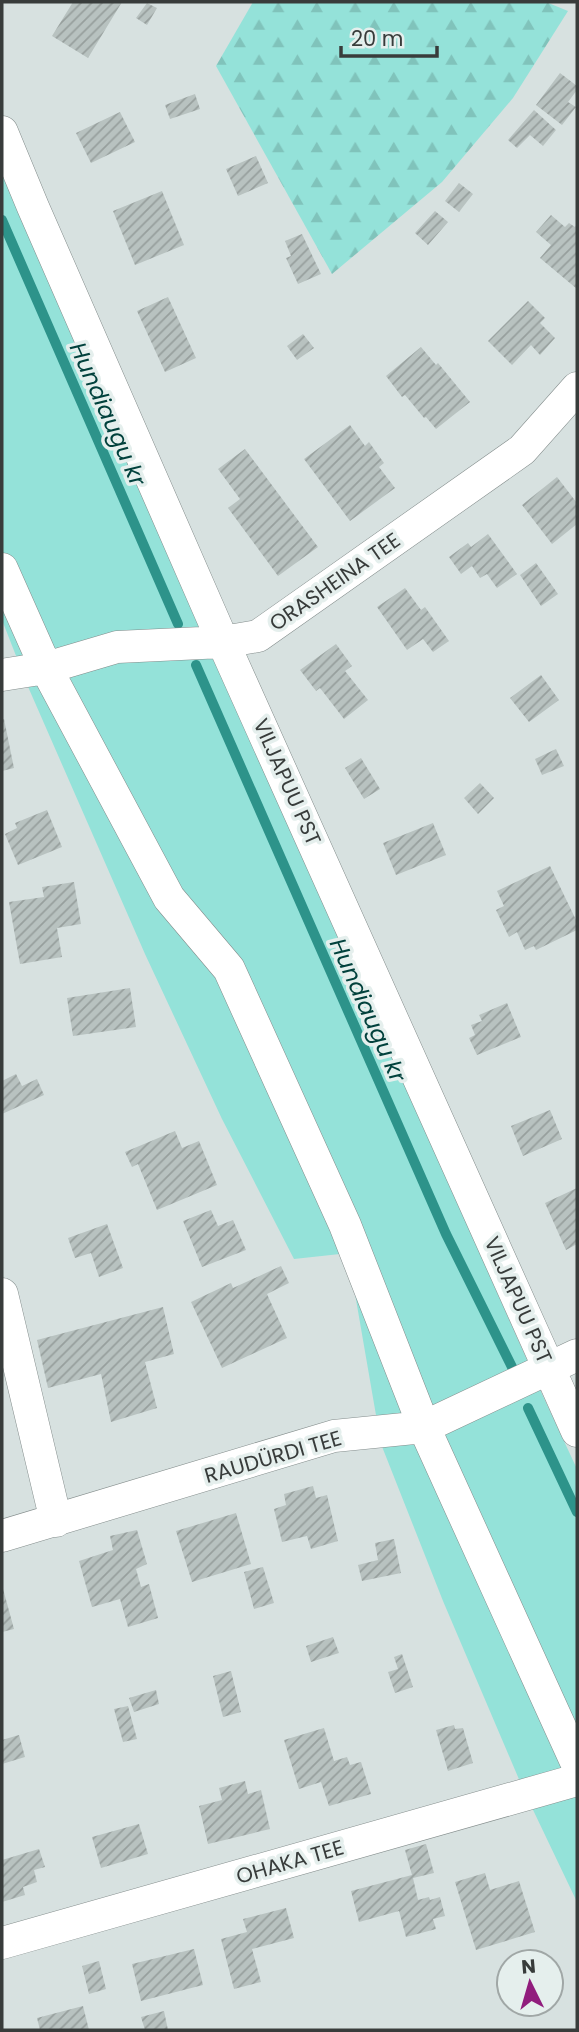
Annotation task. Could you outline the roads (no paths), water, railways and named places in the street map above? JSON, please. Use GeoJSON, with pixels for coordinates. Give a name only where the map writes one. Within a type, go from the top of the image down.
{"type":"FeatureCollection","features":[{"type":"Feature","properties":{"kind":"street","name":"VILJAPUU PST"},"geometry":{"type":"LineString","coordinates":[[2,132],[223,642],[577,1431]]}},
{"type":"Feature","properties":{"kind":"street","name":"ORASHEINA TEE"},"geometry":{"type":"LineString","coordinates":[[2,676],[46,668],[117,647],[223,642],[258,636],[522,450],[577,388]]}},
{"type":"Feature","properties":{"kind":"street"},"geometry":{"type":"LineString","coordinates":[[2,569],[46,668],[169,898],[229,969],[345,1225],[424,1427],[577,1764]]}},
{"type":"Feature","properties":{"kind":"street"},"geometry":{"type":"LineString","coordinates":[[2,1294],[56,1521]]}},
{"type":"Feature","properties":{"kind":"street","name":"RAUDÜRDI TEE"},"geometry":{"type":"LineString","coordinates":[[2,1536],[334,1436],[424,1427],[577,1355]]}},
{"type":"Feature","properties":{"kind":"street","name":"OHAKA TEE"},"geometry":{"type":"LineString","coordinates":[[2,1943],[577,1780]]}},
{"type":"Feature","properties":{"kind":"waterway","name":"Hundiaugu kr"},"geometry":{"type":"LineString","coordinates":[[2,220],[178,624]]}},
{"type":"Feature","properties":{"kind":"waterway","name":"Hundiaugu kr"},"geometry":{"type":"LineString","coordinates":[[196,665],[446,1234],[512,1367]]}},
{"type":"Feature","properties":{"kind":"waterway","name":"Hundiaugu kr"},"geometry":{"type":"LineString","coordinates":[[528,1408],[577,1512]]}}]}
